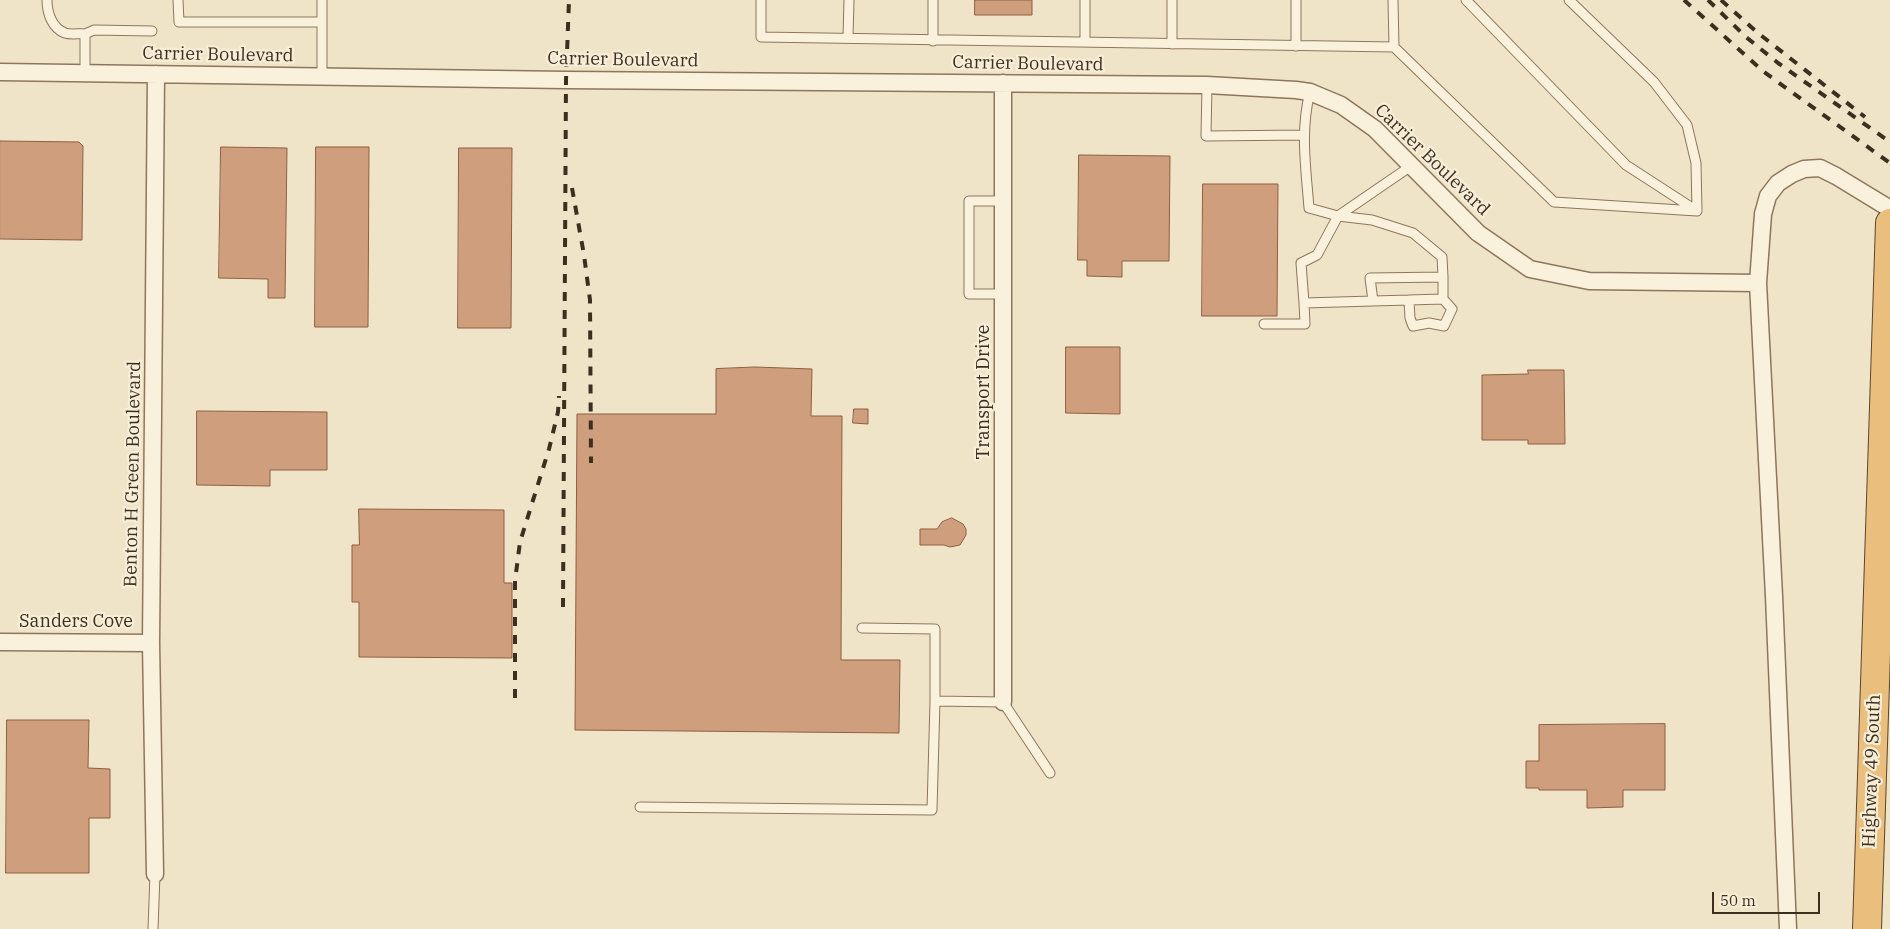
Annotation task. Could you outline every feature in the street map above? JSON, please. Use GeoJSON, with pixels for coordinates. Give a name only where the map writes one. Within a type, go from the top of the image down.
{"type":"FeatureCollection","features":[{"type":"Feature","properties":{"kind":"highway","name":"Highway 49 South"},"geometry":{"type":"LineString","coordinates":[[1867,929],[1890,234]]}},
{"type":"Feature","properties":{"kind":"street","name":"Carrier Boulevard"},"geometry":{"type":"LineString","coordinates":[[0,72],[1207,85],[1310,92],[1341,105],[1375,129],[1478,233],[1530,269],[1588,281],[1758,283]]}},
{"type":"Feature","properties":{"kind":"street","name":"Benton H Green Boulevard"},"geometry":{"type":"LineString","coordinates":[[155,874],[151,643],[156,74]]}},
{"type":"Feature","properties":{"kind":"street","name":"Transport Drive"},"geometry":{"type":"LineString","coordinates":[[1003,83],[1003,702]]}},
{"type":"Feature","properties":{"kind":"street"},"geometry":{"type":"LineString","coordinates":[[1788,929],[1758,283],[1763,214],[1768,196],[1778,182],[1804,170],[1820,168],[1890,209]]}},
{"type":"Feature","properties":{"kind":"street","name":"Sanders Cove"},"geometry":{"type":"LineString","coordinates":[[0,642],[151,643]]}},
{"type":"Feature","properties":{"kind":"lane"},"geometry":{"type":"LineString","coordinates":[[47,0],[47,8],[52,23],[66,33],[85,34],[94,30],[152,31]]}},
{"type":"Feature","properties":{"kind":"lane"},"geometry":{"type":"LineString","coordinates":[[178,0],[179,22],[322,22]]}},
{"type":"Feature","properties":{"kind":"lane"},"geometry":{"type":"LineString","coordinates":[[322,0],[322,76]]}},
{"type":"Feature","properties":{"kind":"lane"},"geometry":{"type":"LineString","coordinates":[[761,0],[761,37],[1394,47],[1554,202],[1697,211]]}},
{"type":"Feature","properties":{"kind":"lane"},"geometry":{"type":"LineString","coordinates":[[848,38],[849,0]]}},
{"type":"Feature","properties":{"kind":"lane"},"geometry":{"type":"LineString","coordinates":[[933,0],[933,40]]}},
{"type":"Feature","properties":{"kind":"lane"},"geometry":{"type":"LineString","coordinates":[[1085,42],[1086,0]]}},
{"type":"Feature","properties":{"kind":"lane"},"geometry":{"type":"LineString","coordinates":[[1172,0],[1172,44]]}},
{"type":"Feature","properties":{"kind":"lane"},"geometry":{"type":"LineString","coordinates":[[1296,0],[1296,46]]}},
{"type":"Feature","properties":{"kind":"lane"},"geometry":{"type":"LineString","coordinates":[[1393,0],[1394,47]]}},
{"type":"Feature","properties":{"kind":"lane"},"geometry":{"type":"LineString","coordinates":[[1466,0],[1626,165],[1697,211]]}},
{"type":"Feature","properties":{"kind":"lane"},"geometry":{"type":"LineString","coordinates":[[1569,0],[1654,82],[1687,125],[1696,162],[1697,211]]}},
{"type":"Feature","properties":{"kind":"lane"},"geometry":{"type":"LineString","coordinates":[[84,74],[85,34]]}},
{"type":"Feature","properties":{"kind":"lane"},"geometry":{"type":"LineString","coordinates":[[1207,85],[1206,136],[1304,135]]}},
{"type":"Feature","properties":{"kind":"lane"},"geometry":{"type":"LineString","coordinates":[[1310,92],[1304,113],[1309,208],[1338,216],[1372,220],[1413,233],[1442,257],[1443,299],[1452,309],[1444,326],[1429,323],[1413,326],[1410,318],[1409,300]]}},
{"type":"Feature","properties":{"kind":"lane"},"geometry":{"type":"LineString","coordinates":[[1264,324],[1306,324],[1302,263],[1317,255],[1338,216],[1411,166]]}},
{"type":"Feature","properties":{"kind":"lane"},"geometry":{"type":"LineString","coordinates":[[1004,201],[969,201],[969,294],[1004,294]]}},
{"type":"Feature","properties":{"kind":"lane"},"geometry":{"type":"LineString","coordinates":[[1372,300],[1370,278],[1443,277]]}},
{"type":"Feature","properties":{"kind":"lane"},"geometry":{"type":"LineString","coordinates":[[1304,303],[1443,299]]}},
{"type":"Feature","properties":{"kind":"lane"},"geometry":{"type":"LineString","coordinates":[[640,807],[932,810],[935,629],[862,628]]}},
{"type":"Feature","properties":{"kind":"lane"},"geometry":{"type":"LineString","coordinates":[[935,701],[1003,702],[1050,773]]}},
{"type":"Feature","properties":{"kind":"lane"},"geometry":{"type":"LineString","coordinates":[[154,929],[155,874]]}},
{"type":"Feature","properties":{"kind":"building"},"geometry":{"type":"Polygon","coordinates":[[[975,0],[1032,0],[1032,15],[975,15],[975,0]]]}},
{"type":"Feature","properties":{"kind":"building"},"geometry":{"type":"Polygon","coordinates":[[[0,141],[79,142],[83,146],[82,240],[0,239],[0,141]]]}},
{"type":"Feature","properties":{"kind":"building"},"geometry":{"type":"Polygon","coordinates":[[[221,147],[287,148],[285,298],[268,298],[268,279],[219,278],[221,147]]]}},
{"type":"Feature","properties":{"kind":"building"},"geometry":{"type":"Polygon","coordinates":[[[316,147],[369,147],[368,327],[315,327],[316,147]]]}},
{"type":"Feature","properties":{"kind":"building"},"geometry":{"type":"Polygon","coordinates":[[[459,148],[512,148],[511,328],[458,328],[459,148]]]}},
{"type":"Feature","properties":{"kind":"building"},"geometry":{"type":"Polygon","coordinates":[[[1079,155],[1170,156],[1169,261],[1122,261],[1122,277],[1087,276],[1087,260],[1078,260],[1079,155]]]}},
{"type":"Feature","properties":{"kind":"building"},"geometry":{"type":"Polygon","coordinates":[[[1203,184],[1278,184],[1277,316],[1202,316],[1203,184]]]}},
{"type":"Feature","properties":{"kind":"building"},"geometry":{"type":"Polygon","coordinates":[[[1066,347],[1120,347],[1120,414],[1066,413],[1066,347]]]}},
{"type":"Feature","properties":{"kind":"building"},"geometry":{"type":"Polygon","coordinates":[[[755,367],[812,369],[811,416],[842,416],[841,660],[900,660],[899,733],[575,730],[577,414],[716,414],[716,369],[755,367]]]}},
{"type":"Feature","properties":{"kind":"building"},"geometry":{"type":"Polygon","coordinates":[[[1528,370],[1564,370],[1565,444],[1528,444],[1528,440],[1482,440],[1482,375],[1528,374],[1528,370]]]}},
{"type":"Feature","properties":{"kind":"building"},"geometry":{"type":"Polygon","coordinates":[[[854,409],[868,409],[868,424],[853,423],[854,409]]]}},
{"type":"Feature","properties":{"kind":"building"},"geometry":{"type":"Polygon","coordinates":[[[197,411],[327,412],[327,470],[270,470],[270,486],[197,485],[197,411]]]}},
{"type":"Feature","properties":{"kind":"building"},"geometry":{"type":"Polygon","coordinates":[[[359,509],[504,510],[504,583],[512,583],[512,658],[359,657],[359,602],[352,602],[352,545],[359,545],[359,509]]]}},
{"type":"Feature","properties":{"kind":"building"},"geometry":{"type":"Polygon","coordinates":[[[952,518],[963,524],[966,529],[966,535],[960,545],[950,547],[944,545],[920,545],[920,529],[937,529],[942,522],[952,518]]]}},
{"type":"Feature","properties":{"kind":"building"},"geometry":{"type":"Polygon","coordinates":[[[7,720],[89,720],[88,768],[110,769],[110,818],[89,818],[89,873],[6,873],[7,720]]]}},
{"type":"Feature","properties":{"kind":"building"},"geometry":{"type":"Polygon","coordinates":[[[1665,724],[1665,790],[1623,790],[1623,807],[1587,808],[1587,790],[1539,790],[1539,788],[1526,788],[1526,761],[1539,761],[1539,725],[1665,724]]]}},
{"type":"Feature","properties":{"kind":"railway"},"geometry":{"type":"LineString","coordinates":[[563,607],[566,80],[569,0]]}},
{"type":"Feature","properties":{"kind":"railway"},"geometry":{"type":"LineString","coordinates":[[1684,0],[1764,72],[1890,163]]}},
{"type":"Feature","properties":{"kind":"railway"},"geometry":{"type":"LineString","coordinates":[[1708,0],[1746,37],[1778,63],[1890,142]]}},
{"type":"Feature","properties":{"kind":"railway"},"geometry":{"type":"LineString","coordinates":[[1721,0],[1758,33],[1865,117]]}},
{"type":"Feature","properties":{"kind":"railway"},"geometry":{"type":"LineString","coordinates":[[572,188],[590,300],[591,463]]}},
{"type":"Feature","properties":{"kind":"railway"},"geometry":{"type":"LineString","coordinates":[[515,698],[515,581],[520,542],[549,449],[558,412],[559,396]]}}]}
